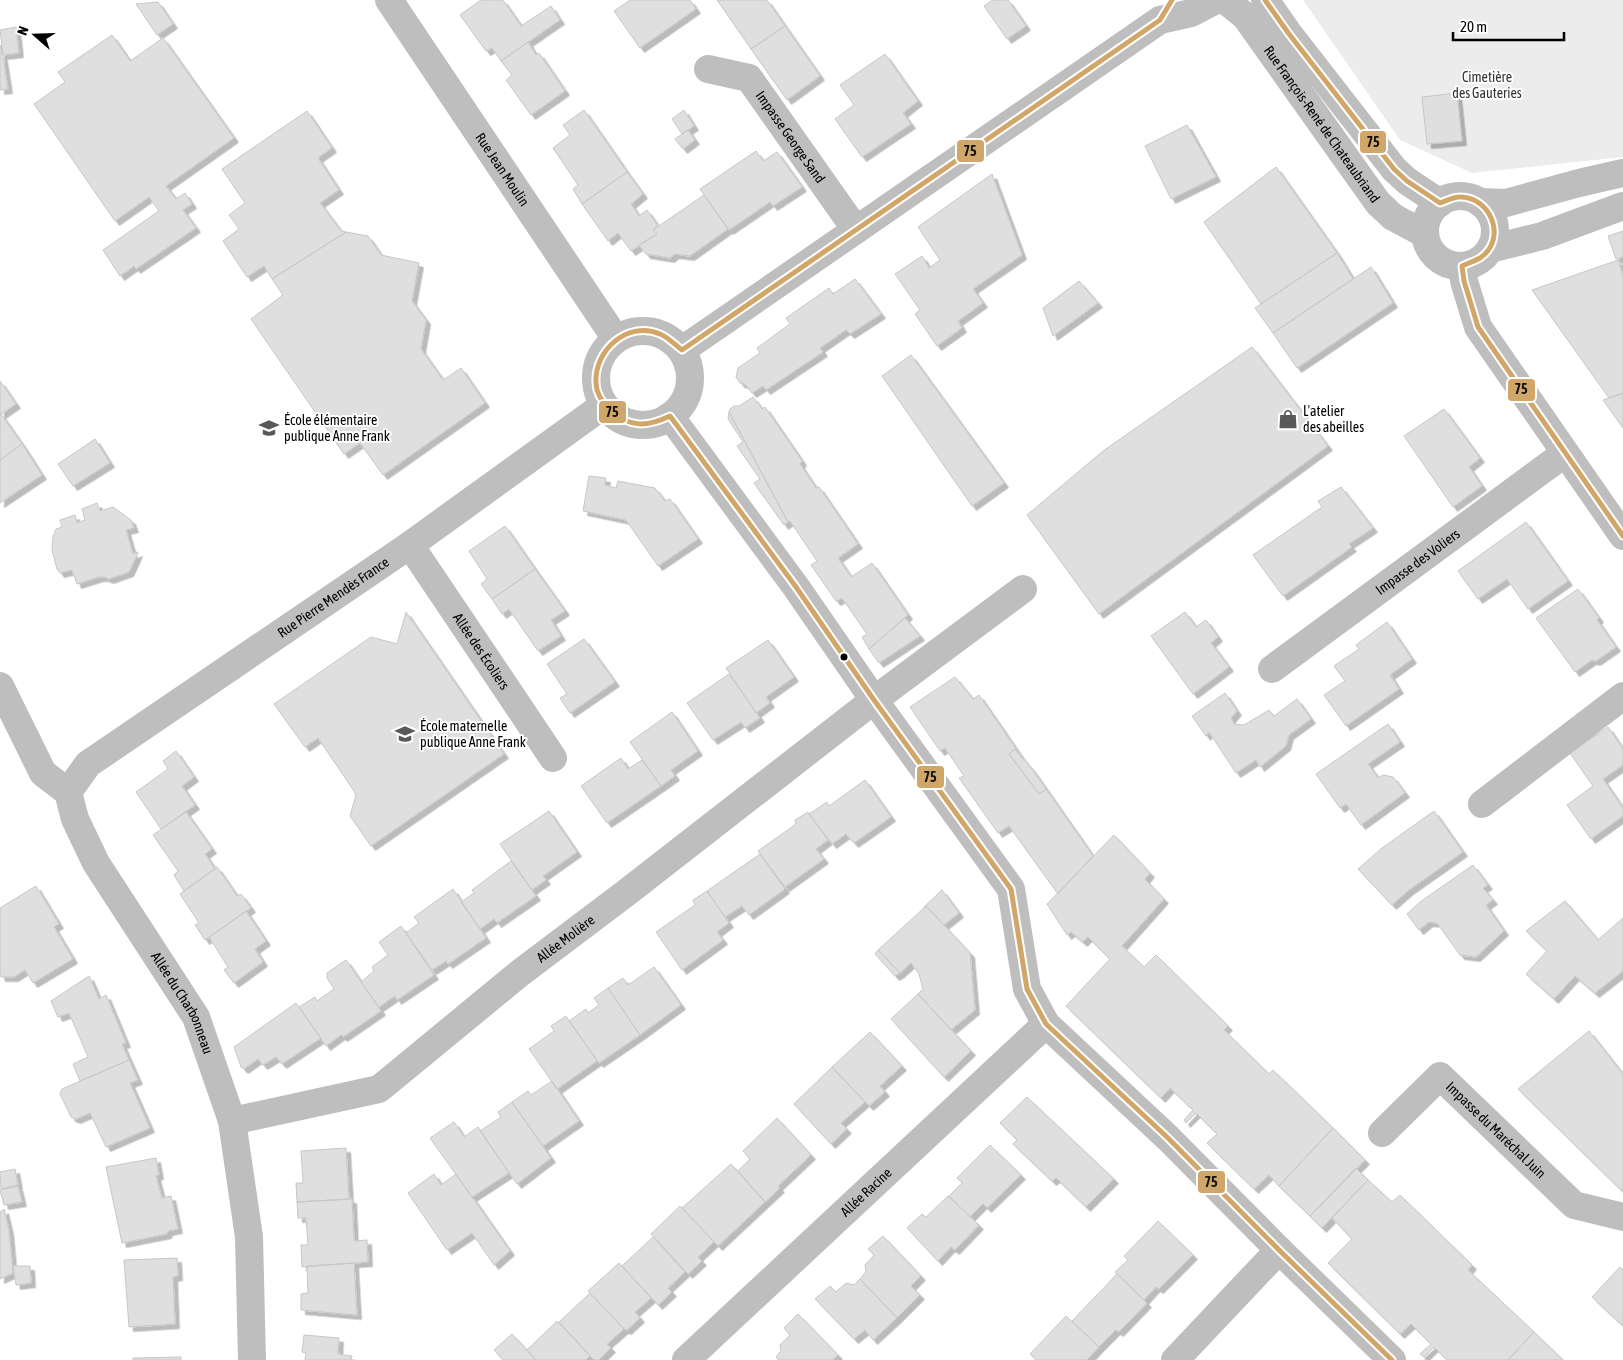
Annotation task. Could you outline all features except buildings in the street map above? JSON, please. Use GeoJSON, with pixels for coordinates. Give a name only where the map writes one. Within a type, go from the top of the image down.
{"type":"FeatureCollection","features":[{"type":"Feature","properties":{"kind":"street","name":"Rue Jean Moulin"},"geometry":{"type":"LineString","coordinates":[[389,0],[616,338]]}},
{"type":"Feature","properties":{"kind":"street","name":"Rue François-René de Chateaubriand"},"geometry":{"type":"LineString","coordinates":[[1265,0],[1288,34],[1394,169],[1407,181],[1440,203]]}},
{"type":"Feature","properties":{"kind":"street"},"geometry":{"type":"LineString","coordinates":[[682,350],[856,230],[1166,10],[1191,13],[1224,2]]}},
{"type":"Feature","properties":{"kind":"street","name":"Rue François-René de Chateaubriand"},"geometry":{"type":"LineString","coordinates":[[1224,2],[1245,16],[1378,202],[1393,216],[1425,234]]}},
{"type":"Feature","properties":{"kind":"street","name":"Impasse George Sand"},"geometry":{"type":"LineString","coordinates":[[708,70],[749,78],[856,230]]}},
{"type":"Feature","properties":{"kind":"street"},"geometry":{"type":"LineString","coordinates":[[1479,202],[1506,203],[1623,173]]}},
{"type":"Feature","properties":{"kind":"street"},"geometry":{"type":"LineString","coordinates":[[1459,196],[1470,197],[1479,202],[1487,209],[1495,229],[1490,249],[1482,258],[1462,266],[1451,265],[1441,261],[1428,245],[1425,234],[1426,222],[1431,211],[1449,198],[1459,196]]}},
{"type":"Feature","properties":{"kind":"street"},"geometry":{"type":"LineString","coordinates":[[1490,249],[1542,236],[1623,206]]}},
{"type":"Feature","properties":{"kind":"street"},"geometry":{"type":"LineString","coordinates":[[1462,266],[1464,280],[1478,327],[1564,454],[1623,536]]}},
{"type":"Feature","properties":{"kind":"street"},"geometry":{"type":"LineString","coordinates":[[644,330],[659,333],[672,340],[682,350],[688,364],[690,379],[688,393],[680,406],[670,416],[656,423],[642,425],[627,422],[614,415],[604,405],[597,391],[595,377],[598,362],[605,349],[616,338],[629,332],[644,330]]}},
{"type":"Feature","properties":{"kind":"street","name":"Rue Pierre Mendès France"},"geometry":{"type":"LineString","coordinates":[[68,792],[88,764],[410,544],[604,405]]}},
{"type":"Feature","properties":{"kind":"street"},"geometry":{"type":"LineString","coordinates":[[670,416],[796,587],[874,700],[1012,889],[1027,989],[1046,1024],[1168,1138],[1392,1360]]}},
{"type":"Feature","properties":{"kind":"street","name":"Impasse des Voliers"},"geometry":{"type":"LineString","coordinates":[[1272,669],[1564,454]]}},
{"type":"Feature","properties":{"kind":"street","name":"Allée des Écoliers"},"geometry":{"type":"LineString","coordinates":[[410,544],[553,758]]}},
{"type":"Feature","properties":{"kind":"street","name":"Allée Molière"},"geometry":{"type":"LineString","coordinates":[[232,1120],[379,1088],[520,973],[874,700],[1023,589]]}},
{"type":"Feature","properties":{"kind":"street"},"geometry":{"type":"LineString","coordinates":[[0,686],[43,773],[68,792]]}},
{"type":"Feature","properties":{"kind":"street"},"geometry":{"type":"LineString","coordinates":[[1482,804],[1623,696]]}},
{"type":"Feature","properties":{"kind":"street","name":"Allée du Charbonneau"},"geometry":{"type":"LineString","coordinates":[[68,792],[75,819],[96,864],[196,1017],[232,1120],[249,1237],[252,1360]]}},
{"type":"Feature","properties":{"kind":"street","name":"Allée Racine"},"geometry":{"type":"LineString","coordinates":[[686,1360],[1046,1024]]}},
{"type":"Feature","properties":{"kind":"street","name":"Impasse du Maréchal Juin"},"geometry":{"type":"LineString","coordinates":[[1382,1133],[1440,1076],[1574,1205],[1623,1217]]}},
{"type":"Feature","properties":{"kind":"street"},"geometry":{"type":"LineString","coordinates":[[1175,1360],[1279,1250]]}},
{"type":"Feature","properties":{"kind":"green space","name":"Cimetière des Gauteries"},"geometry":{"type":"Polygon","coordinates":[[[1303,0],[1623,0],[1623,157],[1472,173],[1400,140],[1303,0]]]}},
{"type":"Feature","properties":{"kind":"transit line","name":"75"},"geometry":{"type":"LineString","coordinates":[[1172,0],[1160,20],[682,350],[663,335],[648,331],[636,331],[615,341],[601,359],[597,371],[596,387],[599,395],[610,410],[617,416],[632,423],[646,424],[670,416],[796,587],[874,700],[1011,889],[1027,989],[1046,1024],[1168,1138],[1392,1360]]}},
{"type":"Feature","properties":{"kind":"transit line","name":"75"},"geometry":{"type":"LineString","coordinates":[[1265,0],[1289,34],[1394,169],[1407,181],[1440,203],[1459,197],[1480,203],[1487,211],[1492,220],[1493,240],[1488,250],[1480,258],[1462,266],[1464,281],[1478,327],[1623,536]]}},
{"type":"Feature","properties":{"kind":"place","name":"L'atelier des abeilles"},"geometry":{"type":"Point","coordinates":[1288,419]}},
{"type":"Feature","properties":{"kind":"place","name":"École élémentaire publique Anne Frank"},"geometry":{"type":"Point","coordinates":[269,428]}},
{"type":"Feature","properties":{"kind":"place","name":"École maternelle publique Anne Frank"},"geometry":{"type":"Point","coordinates":[405,734]}}]}
